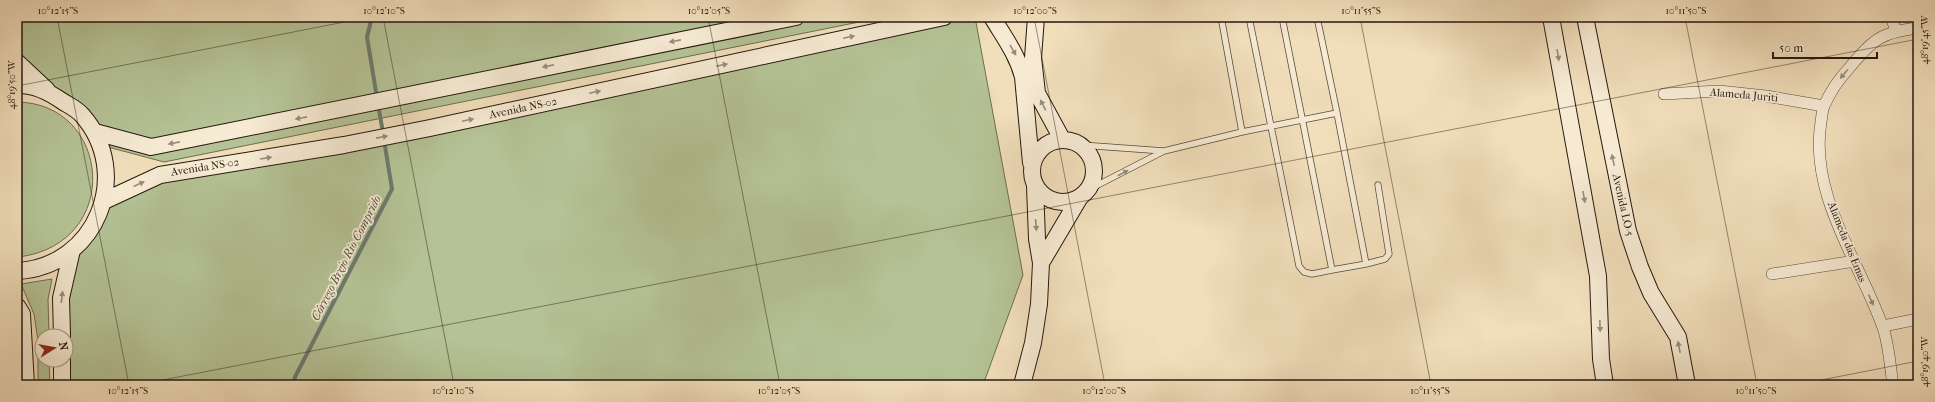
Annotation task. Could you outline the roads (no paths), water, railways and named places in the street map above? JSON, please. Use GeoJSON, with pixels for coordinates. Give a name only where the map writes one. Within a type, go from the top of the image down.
{"type":"FeatureCollection","features":[{"type":"Feature","properties":{"kind":"street"},"geometry":{"type":"LineString","coordinates":[[95,132],[151,147],[796,17]]}},
{"type":"Feature","properties":{"kind":"street","name":"Avenida NS-02"},"geometry":{"type":"LineString","coordinates":[[104,201],[160,175],[344,145],[430,128],[944,17]]}},
{"type":"Feature","properties":{"kind":"street"},"geometry":{"type":"LineString","coordinates":[[992,17],[1020,63],[1024,77],[1032,164],[1031,175],[1035,186],[1037,233],[1041,263],[1040,304],[1033,343],[1022,385]]}},
{"type":"Feature","properties":{"kind":"street"},"geometry":{"type":"LineString","coordinates":[[1036,17],[1033,58],[1037,93],[1062,139]]}},
{"type":"Feature","properties":{"kind":"street"},"geometry":{"type":"LineString","coordinates":[[1551,17],[1598,276],[1601,359],[1605,385]]}},
{"type":"Feature","properties":{"kind":"street","name":"Avenida LO-5"},"geometry":{"type":"LineString","coordinates":[[1585,17],[1628,231],[1640,267],[1651,293],[1678,337],[1687,385]]}},
{"type":"Feature","properties":{"kind":"street"},"geometry":{"type":"LineString","coordinates":[[1891,17],[1896,31]]}},
{"type":"Feature","properties":{"kind":"street","name":"Alameda das Emas"},"geometry":{"type":"LineString","coordinates":[[1893,385],[1883,326],[1832,211],[1820,164],[1819,134],[1824,106],[1835,84],[1856,60],[1880,36],[1896,31],[1918,28]]}},
{"type":"Feature","properties":{"kind":"street"},"geometry":{"type":"LineString","coordinates":[[17,62],[48,91],[81,114],[95,132],[104,154],[107,177],[104,201],[89,233],[72,250],[56,262],[32,270],[17,271]]}},
{"type":"Feature","properties":{"kind":"street"},"geometry":{"type":"LineString","coordinates":[[17,85],[48,91]]}},
{"type":"Feature","properties":{"kind":"street","name":"Alameda Juriti"},"geometry":{"type":"LineString","coordinates":[[1664,94],[1719,90],[1824,106]]}},
{"type":"Feature","properties":{"kind":"street"},"geometry":{"type":"LineString","coordinates":[[1032,164],[1039,149],[1046,144],[1062,139],[1072,140],[1081,145],[1088,152],[1093,161],[1094,171],[1092,181],[1041,263]]}},
{"type":"Feature","properties":{"kind":"street"},"geometry":{"type":"LineString","coordinates":[[1035,186],[1043,196],[1055,202],[1068,202],[1084,194]]}},
{"type":"Feature","properties":{"kind":"street"},"geometry":{"type":"LineString","coordinates":[[62,328],[61,298],[72,250]]}},
{"type":"Feature","properties":{"kind":"street"},"geometry":{"type":"LineString","coordinates":[[1772,274],[1854,261]]}},
{"type":"Feature","properties":{"kind":"street"},"geometry":{"type":"LineString","coordinates":[[17,306],[22,314],[26,385]]}},
{"type":"Feature","properties":{"kind":"street"},"geometry":{"type":"LineString","coordinates":[[1883,326],[1918,319]]}},
{"type":"Feature","properties":{"kind":"street"},"geometry":{"type":"LineString","coordinates":[[62,368],[62,385]]}},
{"type":"Feature","properties":{"kind":"lane"},"geometry":{"type":"LineString","coordinates":[[1223,17],[1222,22],[1242,132]]}},
{"type":"Feature","properties":{"kind":"lane"},"geometry":{"type":"LineString","coordinates":[[1249,17],[1299,266],[1304,272],[1312,274],[1385,259],[1389,254],[1378,185]]}},
{"type":"Feature","properties":{"kind":"lane"},"geometry":{"type":"LineString","coordinates":[[1282,17],[1332,270]]}},
{"type":"Feature","properties":{"kind":"lane"},"geometry":{"type":"LineString","coordinates":[[1317,17],[1366,264]]}},
{"type":"Feature","properties":{"kind":"lane"},"geometry":{"type":"LineString","coordinates":[[1084,194],[1164,151],[1242,132],[1337,113]]}},
{"type":"Feature","properties":{"kind":"lane"},"geometry":{"type":"LineString","coordinates":[[1081,145],[1164,151]]}},
{"type":"Feature","properties":{"kind":"waterway","name":"Córrego Brejo Rio Comprido"},"geometry":{"type":"LineString","coordinates":[[372,17],[367,37],[377,98]]}},
{"type":"Feature","properties":{"kind":"waterway","name":"Córrego Brejo Rio Comprido"},"geometry":{"type":"LineString","coordinates":[[378,104],[383,133]]}},
{"type":"Feature","properties":{"kind":"waterway","name":"Córrego Brejo Rio Comprido"},"geometry":{"type":"LineString","coordinates":[[293,385],[295,377],[392,189],[384,140]]}}]}
